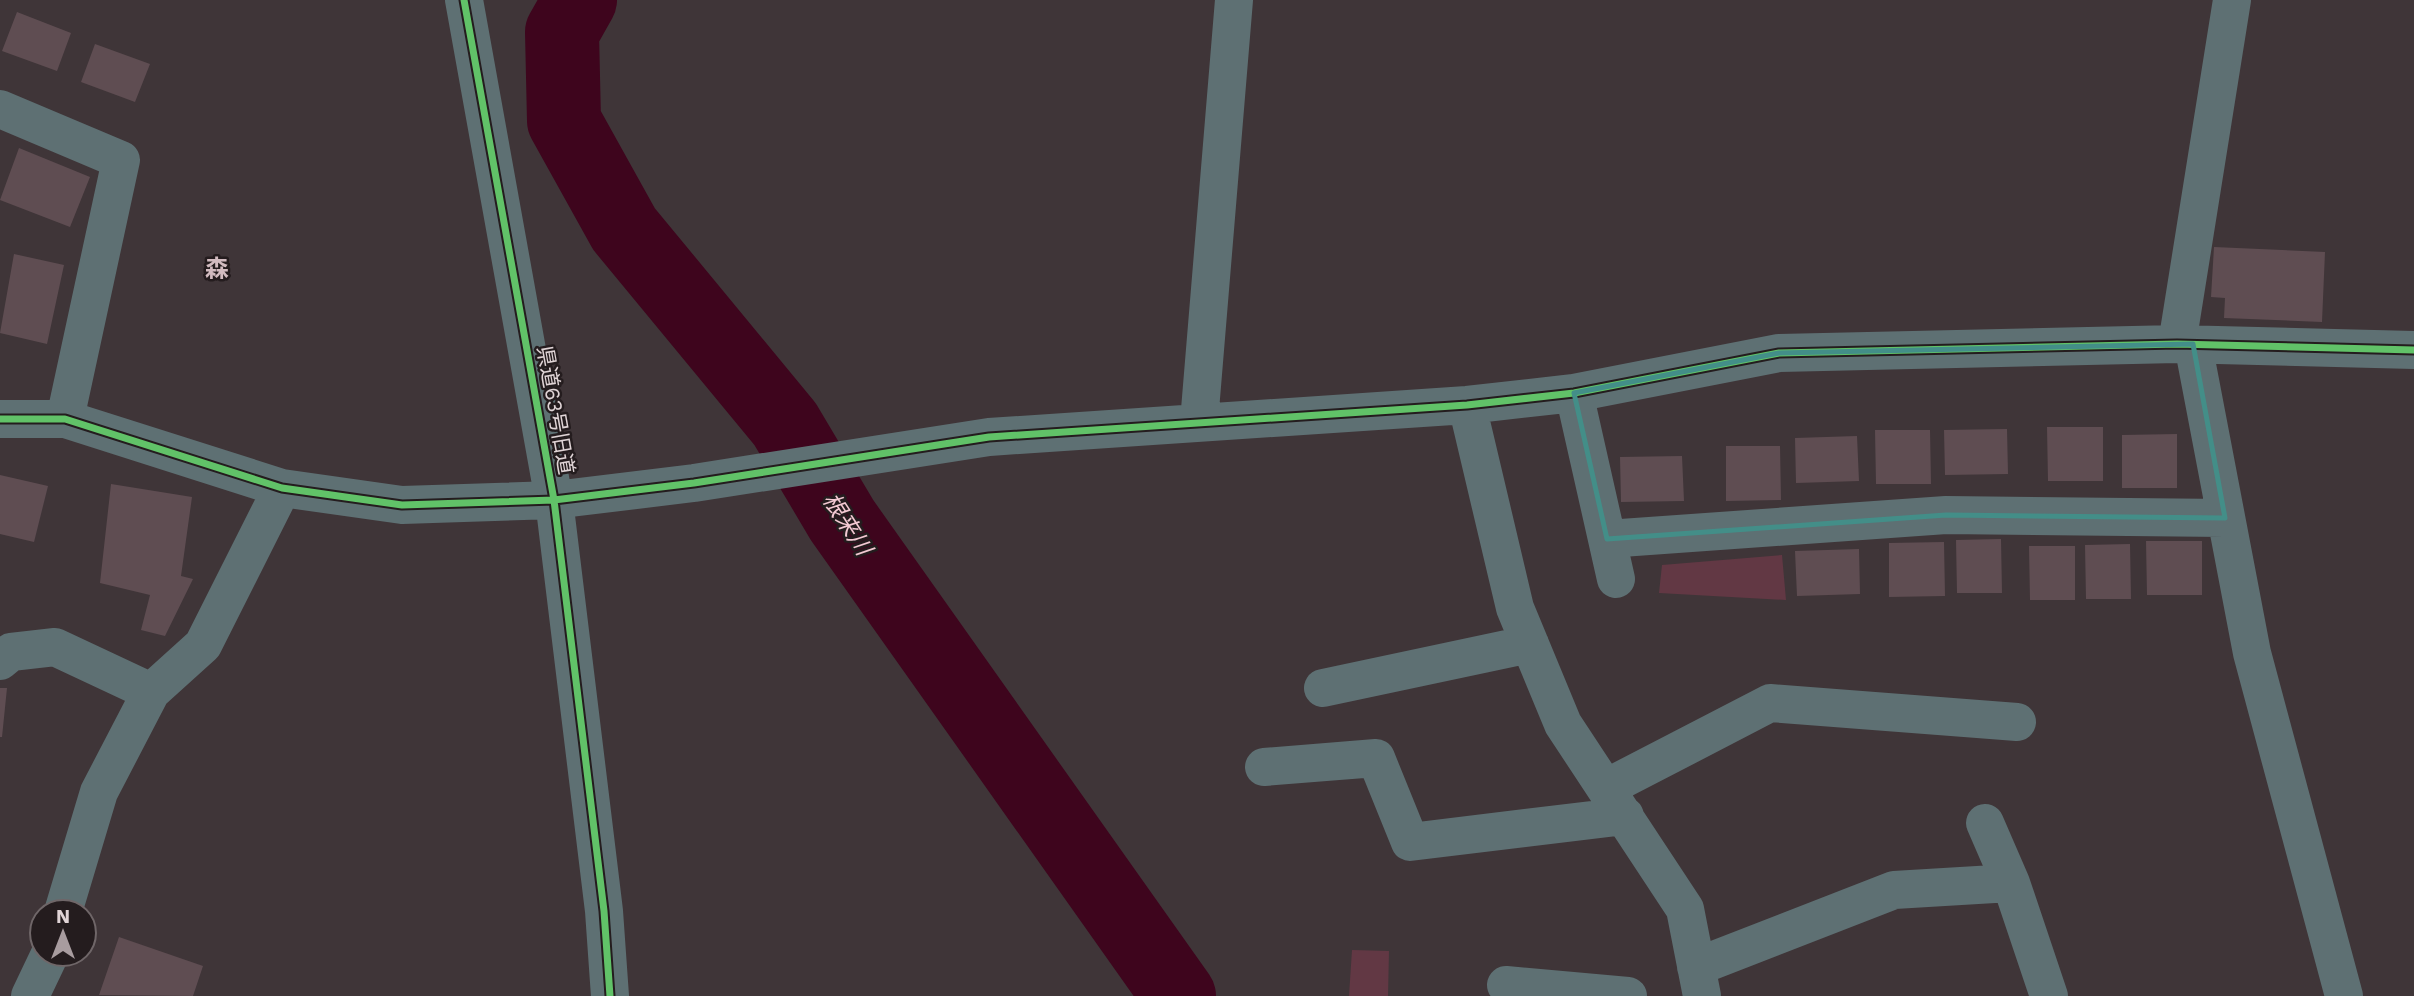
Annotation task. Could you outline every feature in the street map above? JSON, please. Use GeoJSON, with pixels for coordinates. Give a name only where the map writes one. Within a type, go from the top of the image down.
{"type":"FeatureCollection","features":[{"type":"Feature","properties":{"kind":"street","name":"県道63号旧道"},"geometry":{"type":"LineString","coordinates":[[464,0],[554,500],[604,911],[610,996]]}},
{"type":"Feature","properties":{"kind":"street"},"geometry":{"type":"LineString","coordinates":[[1199,422],[1234,0]]}},
{"type":"Feature","properties":{"kind":"street"},"geometry":{"type":"LineString","coordinates":[[2232,0],[2185,344],[2225,518],[2252,653],[2344,996]]}},
{"type":"Feature","properties":{"kind":"street"},"geometry":{"type":"LineString","coordinates":[[0,109],[121,160],[65,419]]}},
{"type":"Feature","properties":{"kind":"street"},"geometry":{"type":"LineString","coordinates":[[0,419],[65,419],[282,488],[402,505],[554,500],[694,483],[989,437],[1467,405],[1574,393],[1779,353],[2185,344],[2414,350]]}},
{"type":"Feature","properties":{"kind":"street"},"geometry":{"type":"LineString","coordinates":[[1574,393],[1616,579]]}},
{"type":"Feature","properties":{"kind":"street"},"geometry":{"type":"LineString","coordinates":[[1467,405],[1516,608],[1530,644],[1563,724],[1685,909],[1699,981],[1894,890],[2011,883]]}},
{"type":"Feature","properties":{"kind":"street"},"geometry":{"type":"LineString","coordinates":[[67,898],[99,792],[151,692],[203,645],[282,488]]}},
{"type":"Feature","properties":{"kind":"street"},"geometry":{"type":"LineString","coordinates":[[1607,539],[1946,515],[2225,518]]}},
{"type":"Feature","properties":{"kind":"street"},"geometry":{"type":"LineString","coordinates":[[1324,688],[1530,644]]}},
{"type":"Feature","properties":{"kind":"street"},"geometry":{"type":"LineString","coordinates":[[0,662],[11,652],[55,647],[151,692]]}},
{"type":"Feature","properties":{"kind":"street"},"geometry":{"type":"LineString","coordinates":[[1264,767],[1376,758],[1410,842],[1615,802],[1770,703],[2017,722]]}},
{"type":"Feature","properties":{"kind":"street"},"geometry":{"type":"LineString","coordinates":[[1985,823],[2011,883],[2049,996]]}},
{"type":"Feature","properties":{"kind":"street"},"geometry":{"type":"LineString","coordinates":[[30,996],[43,968]]}},
{"type":"Feature","properties":{"kind":"street"},"geometry":{"type":"LineString","coordinates":[[1506,985],[1628,996]]}},
{"type":"Feature","properties":{"kind":"highlighted area"},"geometry":{"type":"Polygon","coordinates":[[[2193,344],[2225,518],[1946,515],[1607,539],[1574,393],[1779,353],[2193,344]]]}},
{"type":"Feature","properties":{"kind":"shaded area"},"geometry":{"type":"Polygon","coordinates":[[[1782,555],[1786,600],[1659,593],[1662,565],[1782,555]]]}},
{"type":"Feature","properties":{"kind":"shaded area"},"geometry":{"type":"Polygon","coordinates":[[[1352,950],[1389,951],[1388,996],[1349,996],[1352,950]]]}},
{"type":"Feature","properties":{"kind":"building"},"geometry":{"type":"Polygon","coordinates":[[[17,12],[71,33],[57,71],[2,51],[17,12]]]}},
{"type":"Feature","properties":{"kind":"building"},"geometry":{"type":"Polygon","coordinates":[[[95,44],[150,64],[135,102],[81,82],[95,44]]]}},
{"type":"Feature","properties":{"kind":"building"},"geometry":{"type":"Polygon","coordinates":[[[19,148],[90,177],[70,227],[0,200],[19,148]]]}},
{"type":"Feature","properties":{"kind":"building"},"geometry":{"type":"Polygon","coordinates":[[[2214,247],[2325,252],[2322,322],[2224,318],[2225,298],[2211,297],[2214,247]]]}},
{"type":"Feature","properties":{"kind":"building"},"geometry":{"type":"Polygon","coordinates":[[[14,254],[64,265],[47,344],[0,333],[14,254]]]}},
{"type":"Feature","properties":{"kind":"building"},"geometry":{"type":"Polygon","coordinates":[[[2047,427],[2103,427],[2103,481],[2048,481],[2047,427]]]}},
{"type":"Feature","properties":{"kind":"building"},"geometry":{"type":"Polygon","coordinates":[[[2007,429],[2008,474],[1945,475],[1944,430],[2007,429]]]}},
{"type":"Feature","properties":{"kind":"building"},"geometry":{"type":"Polygon","coordinates":[[[1875,430],[1930,430],[1931,484],[1876,484],[1875,430]]]}},
{"type":"Feature","properties":{"kind":"building"},"geometry":{"type":"Polygon","coordinates":[[[2177,434],[2177,488],[2122,488],[2122,435],[2177,434]]]}},
{"type":"Feature","properties":{"kind":"building"},"geometry":{"type":"Polygon","coordinates":[[[1857,436],[1859,481],[1796,483],[1795,438],[1857,436]]]}},
{"type":"Feature","properties":{"kind":"building"},"geometry":{"type":"Polygon","coordinates":[[[1726,446],[1780,446],[1781,500],[1726,501],[1726,446]]]}},
{"type":"Feature","properties":{"kind":"building"},"geometry":{"type":"Polygon","coordinates":[[[1682,456],[1684,501],[1621,502],[1620,457],[1682,456]]]}},
{"type":"Feature","properties":{"kind":"building"},"geometry":{"type":"Polygon","coordinates":[[[0,475],[48,486],[34,542],[0,534],[0,475]]]}},
{"type":"Feature","properties":{"kind":"building"},"geometry":{"type":"Polygon","coordinates":[[[111,484],[192,497],[181,576],[193,579],[165,636],[141,630],[150,595],[100,583],[111,484]]]}},
{"type":"Feature","properties":{"kind":"building"},"geometry":{"type":"Polygon","coordinates":[[[2001,539],[2002,593],[1957,593],[1956,540],[2001,539]]]}},
{"type":"Feature","properties":{"kind":"building"},"geometry":{"type":"Polygon","coordinates":[[[2146,541],[2202,541],[2202,595],[2147,595],[2146,541]]]}},
{"type":"Feature","properties":{"kind":"building"},"geometry":{"type":"Polygon","coordinates":[[[1944,542],[1945,596],[1889,597],[1889,543],[1944,542]]]}},
{"type":"Feature","properties":{"kind":"building"},"geometry":{"type":"Polygon","coordinates":[[[2130,544],[2131,599],[2086,599],[2085,545],[2130,544]]]}},
{"type":"Feature","properties":{"kind":"building"},"geometry":{"type":"Polygon","coordinates":[[[2029,546],[2075,546],[2075,600],[2030,600],[2029,546]]]}},
{"type":"Feature","properties":{"kind":"building"},"geometry":{"type":"Polygon","coordinates":[[[1859,549],[1860,594],[1797,596],[1795,551],[1859,549]]]}},
{"type":"Feature","properties":{"kind":"building"},"geometry":{"type":"Polygon","coordinates":[[[0,688],[7,688],[2,737],[0,737],[0,688]]]}},
{"type":"Feature","properties":{"kind":"building"},"geometry":{"type":"Polygon","coordinates":[[[119,937],[203,966],[193,996],[99,995],[119,937]]]}},
{"type":"Feature","properties":{"kind":"waterway","name":"根来川"},"geometry":{"type":"LineString","coordinates":[[580,0],[562,32],[564,121],[624,229],[785,424],[842,520],[1179,996]]}},
{"type":"Feature","properties":{"kind":"cycle path"},"geometry":{"type":"LineString","coordinates":[[464,0],[554,500],[604,911],[610,996]]}},
{"type":"Feature","properties":{"kind":"cycle path"},"geometry":{"type":"LineString","coordinates":[[0,419],[65,419],[282,488],[402,505],[554,500],[694,483],[989,437],[1467,405],[1574,393],[1779,353],[2177,344],[2414,350]]}},
{"type":"Feature","properties":{"kind":"district","name":"森"},"geometry":{"type":"Point","coordinates":[217,269]}}]}
